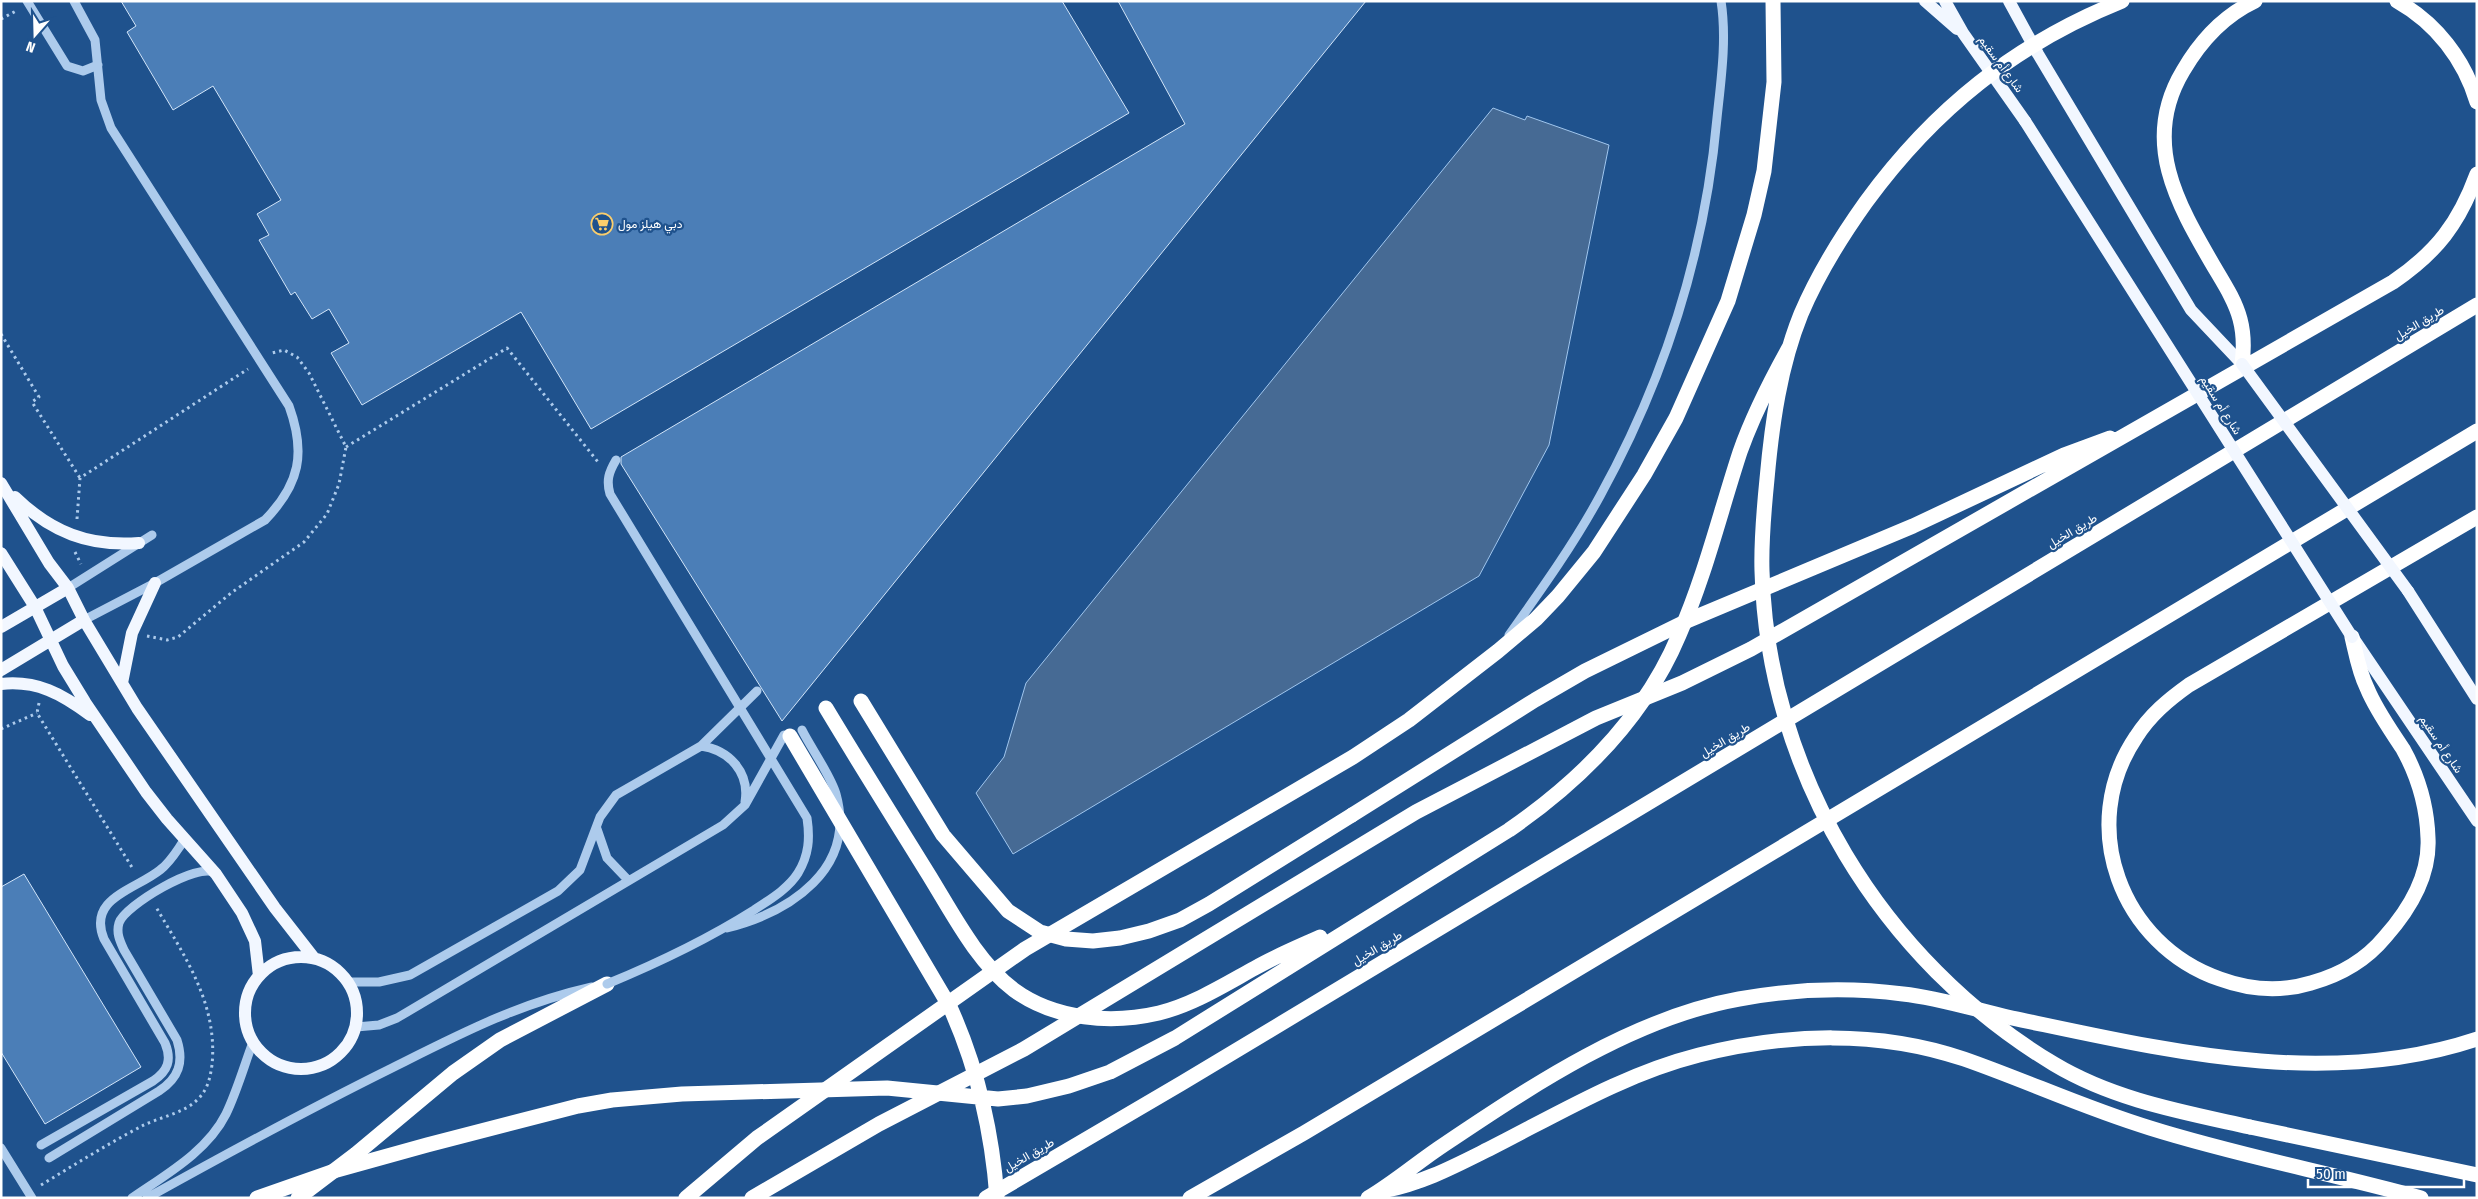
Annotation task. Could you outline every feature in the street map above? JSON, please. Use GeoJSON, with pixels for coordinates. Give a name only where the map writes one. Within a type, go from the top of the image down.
{"type":"FeatureCollection","features":[{"type":"Feature","properties":{"kind":"highway"},"geometry":{"type":"LineString","coordinates":[[686,1198],[757,1138],[1025,949],[1353,757],[1409,720],[1536,619],[1577,574],[1628,501],[1676,418],[1728,301],[1745,250],[1764,171],[1774,82],[1773,1]]}},
{"type":"Feature","properties":{"kind":"highway"},"geometry":{"type":"LineString","coordinates":[[257,1198],[337,1170],[427,1145],[578,1106],[612,1100],[682,1094],[887,1088],[984,1099],[1027,1096],[1048,1092],[1110,1072],[1155,1050],[1532,814],[1595,757],[1644,699],[1680,635],[1751,424],[1790,346],[1813,288],[1832,252],[1879,185],[1935,120],[2003,63],[2059,30],[2122,1]]}},
{"type":"Feature","properties":{"kind":"highway"},"geometry":{"type":"LineString","coordinates":[[2242,364],[2244,349],[2240,318],[2229,293],[2176,195],[2165,157],[2164,136],[2172,95],[2191,57],[2214,28],[2255,1]]}},
{"type":"Feature","properties":{"kind":"highway"},"geometry":{"type":"LineString","coordinates":[[2397,1],[2418,14],[2449,46],[2462,65],[2477,102]]}},
{"type":"Feature","properties":{"kind":"highway"},"geometry":{"type":"LineString","coordinates":[[752,1198],[879,1124],[1024,1049],[1416,812],[1564,734],[1682,683],[1751,649],[2131,434],[2385,287],[2416,266],[2437,246],[2454,224],[2468,199],[2477,174]]}},
{"type":"Feature","properties":{"kind":"highway","name":"طريق الخيل"},"geometry":{"type":"LineString","coordinates":[[986,1198],[1234,1052],[2477,305]]}},
{"type":"Feature","properties":{"kind":"highway"},"geometry":{"type":"LineString","coordinates":[[1790,346],[1773,428],[1764,505],[1762,571],[1766,626],[1778,689],[1796,749],[1820,807],[1845,855],[1883,911],[1932,967],[1991,1021],[2038,1054],[2076,1076],[2115,1093],[2156,1105],[2477,1175]]}},
{"type":"Feature","properties":{"kind":"highway"},"geometry":{"type":"LineString","coordinates":[[1190,1198],[1321,1123],[2477,431]]}},
{"type":"Feature","properties":{"kind":"highway"},"geometry":{"type":"LineString","coordinates":[[862,701],[943,835],[1008,911],[1040,932],[1066,939],[1093,941],[1120,938],[1149,931],[1180,920],[1209,904],[1534,700],[1585,671],[1688,620],[1913,526],[2085,446],[2131,434]]}},
{"type":"Feature","properties":{"kind":"highway"},"geometry":{"type":"LineString","coordinates":[[2352,637],[2366,687],[2403,750],[2423,798],[2428,839],[2426,865],[2418,887],[2405,910],[2377,948],[2360,961],[2323,980],[2303,986],[2268,989],[2239,985],[2206,974],[2187,965],[2154,940],[2130,906],[2114,868],[2109,824],[2111,802],[2116,780],[2134,739],[2160,707],[2190,685],[2477,518]]}},
{"type":"Feature","properties":{"kind":"highway"},"geometry":{"type":"LineString","coordinates":[[826,708],[976,950],[1014,990],[1052,1008],[1072,1014],[1114,1020],[1160,1013],[1204,996],[1288,951],[1354,925]]}},
{"type":"Feature","properties":{"kind":"highway"},"geometry":{"type":"LineString","coordinates":[[792,733],[950,1007],[968,1047],[981,1089],[997,1198]]}},
{"type":"Feature","properties":{"kind":"highway"},"geometry":{"type":"LineString","coordinates":[[298,1198],[356,1154],[453,1073],[500,1040],[606,984]]}},
{"type":"Feature","properties":{"kind":"highway"},"geometry":{"type":"LineString","coordinates":[[1372,1195],[1514,1100],[1614,1042],[1668,1019],[1736,999],[1792,991],[1849,989],[1906,994],[2116,1039],[2221,1056],[2288,1064],[2355,1063],[2422,1054],[2477,1039]]}},
{"type":"Feature","properties":{"kind":"highway"},"geometry":{"type":"LineString","coordinates":[[1372,1195],[1433,1178],[1599,1090],[1643,1073],[1697,1055],[1746,1045],[1837,1037],[1902,1045],[1963,1059],[2155,1130],[2249,1156],[2421,1198]]}},
{"type":"Feature","properties":{"kind":"main road"},"geometry":{"type":"LineString","coordinates":[[1925,1],[1963,33]]}},
{"type":"Feature","properties":{"kind":"main road","name":"شارع أم سقيم"},"geometry":{"type":"LineString","coordinates":[[1945,1],[1963,33],[2025,121],[2352,637],[2477,821]]}},
{"type":"Feature","properties":{"kind":"main road"},"geometry":{"type":"LineString","coordinates":[[2009,1],[2191,310],[2242,364],[2408,591],[2477,699]]}},
{"type":"Feature","properties":{"kind":"main road"},"geometry":{"type":"LineString","coordinates":[[2,485],[44,522],[76,538],[107,544],[139,543]]}},
{"type":"Feature","properties":{"kind":"main road"},"geometry":{"type":"LineString","coordinates":[[2,485],[49,563],[68,588],[84,620],[122,683],[275,908],[314,958]]}},
{"type":"Feature","properties":{"kind":"main road"},"geometry":{"type":"LineString","coordinates":[[1,553],[35,607],[50,640],[98,721],[146,792],[216,874],[250,926],[259,957],[259,976]]}},
{"type":"Feature","properties":{"kind":"main road"},"geometry":{"type":"LineString","coordinates":[[122,683],[132,633],[155,583]]}},
{"type":"Feature","properties":{"kind":"main road"},"geometry":{"type":"LineString","coordinates":[[1,627],[68,588]]}},
{"type":"Feature","properties":{"kind":"main road"},"geometry":{"type":"LineString","coordinates":[[1,670],[84,620]]}},
{"type":"Feature","properties":{"kind":"main road"},"geometry":{"type":"LineString","coordinates":[[1,684],[15,682],[43,686],[71,700],[98,721]]}},
{"type":"Feature","properties":{"kind":"main road"},"geometry":{"type":"LineString","coordinates":[[296,958],[314,958],[334,967],[349,982],[355,996],[358,1011],[356,1027],[349,1044],[336,1058],[319,1067],[300,1070],[281,1066],[265,1056],[253,1042],[247,1025],[245,1007],[247,996],[259,976],[279,962],[296,958]]}},
{"type":"Feature","properties":{"kind":"street"},"geometry":{"type":"LineString","coordinates":[[27,1],[67,66],[83,71],[98,65]]}},
{"type":"Feature","properties":{"kind":"street"},"geometry":{"type":"LineString","coordinates":[[74,1],[95,40],[101,100],[110,128],[289,406],[296,426],[298,453],[297,467],[291,487],[279,505],[265,520],[155,583],[84,620]]}},
{"type":"Feature","properties":{"kind":"street"},"geometry":{"type":"LineString","coordinates":[[1498,651],[1588,517],[1613,472],[1636,423],[1682,306],[1703,225],[1710,182],[1720,94],[1723,27],[1721,1]]}},
{"type":"Feature","properties":{"kind":"street"},"geometry":{"type":"LineString","coordinates":[[146,1198],[295,1116],[489,1020],[565,993],[606,984],[638,971],[727,928],[770,899],[797,874],[806,857],[810,838],[807,818],[610,494],[608,474],[616,460]]}},
{"type":"Feature","properties":{"kind":"street"},"geometry":{"type":"LineString","coordinates":[[68,588],[152,535]]}},
{"type":"Feature","properties":{"kind":"street"},"geometry":{"type":"LineString","coordinates":[[349,982],[380,982],[410,975],[558,891],[580,870],[600,816],[616,794],[701,746],[757,691]]}},
{"type":"Feature","properties":{"kind":"street"},"geometry":{"type":"LineString","coordinates":[[356,1027],[379,1025],[397,1018],[723,825],[745,805],[792,733],[836,792],[839,812],[834,852],[825,869],[813,885],[798,898],[775,912],[752,922],[727,928]]}},
{"type":"Feature","properties":{"kind":"street"},"geometry":{"type":"LineString","coordinates":[[701,746],[721,752],[737,765],[745,784],[745,805]]}},
{"type":"Feature","properties":{"kind":"street"},"geometry":{"type":"LineString","coordinates":[[596,829],[607,858],[628,880]]}},
{"type":"Feature","properties":{"kind":"street"},"geometry":{"type":"LineString","coordinates":[[41,1145],[163,1075],[168,1065],[170,1054],[165,1043],[104,939],[99,927],[100,915],[106,904],[163,868],[185,839]]}},
{"type":"Feature","properties":{"kind":"street"},"geometry":{"type":"LineString","coordinates":[[48,1158],[170,1085],[177,1075],[181,1058],[177,1040],[124,950],[118,937],[119,924],[125,911],[181,878],[201,871],[212,871],[216,874]]}},
{"type":"Feature","properties":{"kind":"street"},"geometry":{"type":"LineString","coordinates":[[132,1198],[178,1166],[204,1144],[225,1116],[253,1042]]}},
{"type":"Feature","properties":{"kind":"street"},"geometry":{"type":"LineString","coordinates":[[1,1148],[32,1198]]}},
{"type":"Feature","properties":{"kind":"path"},"geometry":{"type":"LineString","coordinates":[[1,334],[39,397],[32,402],[80,478],[76,538]]}},
{"type":"Feature","properties":{"kind":"path"},"geometry":{"type":"LineString","coordinates":[[346,447],[507,348],[608,474]]}},
{"type":"Feature","properties":{"kind":"path"},"geometry":{"type":"LineString","coordinates":[[80,478],[260,361]]}},
{"type":"Feature","properties":{"kind":"path"},"geometry":{"type":"LineString","coordinates":[[1,729],[37,713]]}},
{"type":"Feature","properties":{"kind":"water"},"geometry":{"type":"Polygon","coordinates":[[[1493,108],[1525,120],[1527,116],[1609,145],[1549,445],[1479,576],[1013,854],[976,793],[1004,757],[1026,683],[1493,108]]]}},
{"type":"Feature","properties":{"kind":"building","name":"دبي هيلز مول"},"geometry":{"type":"Polygon","coordinates":[[[121,1],[1062,1],[1129,113],[591,429],[521,312],[362,405],[331,353],[349,343],[329,309],[312,319],[295,292],[291,295],[259,240],[269,235],[257,214],[281,200],[213,86],[173,110],[127,32],[136,26],[121,1]]]}},
{"type":"Feature","properties":{"kind":"building"},"geometry":{"type":"Polygon","coordinates":[[[1118,1],[1366,1],[782,721],[621,464],[621,457],[1185,124],[1118,1]]]}},
{"type":"Feature","properties":{"kind":"building"},"geometry":{"type":"Polygon","coordinates":[[[24,874],[141,1067],[45,1124],[1,1052],[1,887],[24,874]]]}},
{"type":"Feature","properties":{"kind":"place","name":"دبي هيلز مول"},"geometry":{"type":"Point","coordinates":[602,224]}}]}
